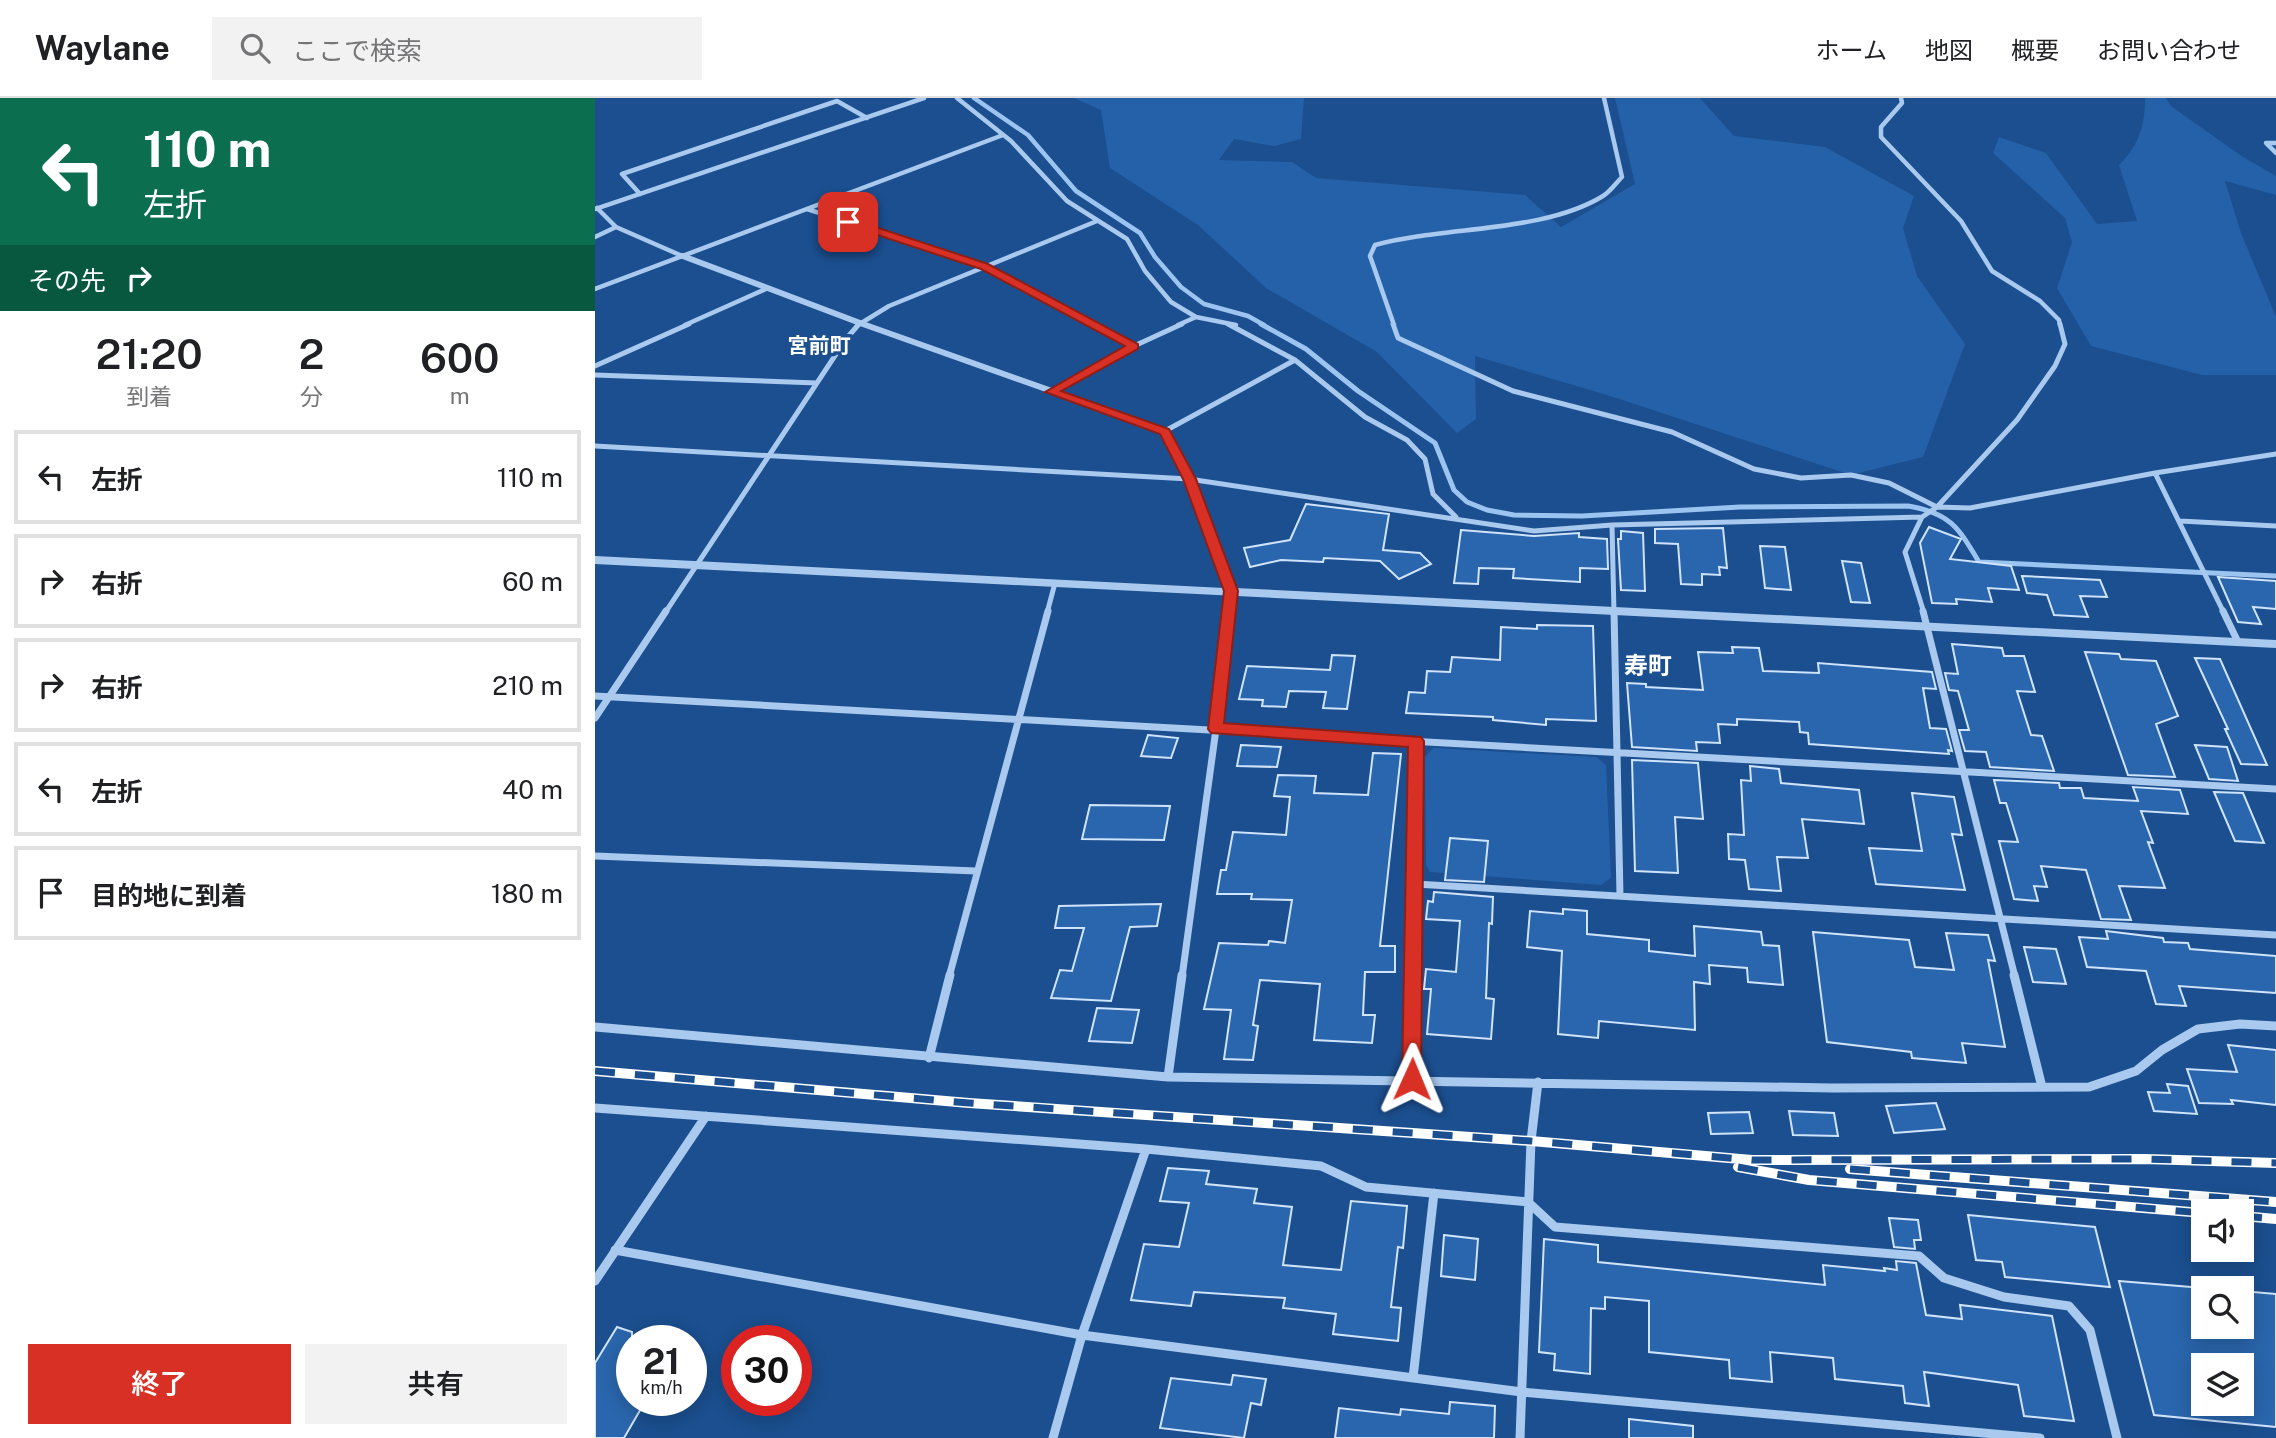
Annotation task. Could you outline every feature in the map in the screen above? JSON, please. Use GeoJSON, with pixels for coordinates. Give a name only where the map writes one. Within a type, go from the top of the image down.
{"type":"FeatureCollection","features":[{"type":"Feature","properties":{"kind":"street"},"geometry":{"type":"LineString","coordinates":[[924,98],[596,208],[616,227],[680,255],[860,323],[1164,431],[1189,479],[1231,591],[1216,729],[1168,1077]]}},
{"type":"Feature","properties":{"kind":"street"},"geometry":{"type":"LineString","coordinates":[[957,98],[1003,135],[1067,201],[1127,239],[1145,271],[1171,303],[1196,317],[1235,325],[1296,360],[1365,417],[1407,440],[1425,459],[1433,494],[1457,518]]}},
{"type":"Feature","properties":{"kind":"street"},"geometry":{"type":"LineString","coordinates":[[1604,98],[1622,177],[1617,186],[1607,193],[1566,211],[1536,220],[1402,237],[1375,245],[1370,256],[1398,338],[1513,391],[1672,432],[1754,469],[1801,478],[1851,475],[1889,483],[1937,507],[1970,508],[2155,473],[2276,454]]}},
{"type":"Feature","properties":{"kind":"street"},"geometry":{"type":"LineString","coordinates":[[1901,98],[1902,103],[1895,114],[1881,127],[1881,137],[1961,221],[1992,271],[2040,301],[2059,320],[2065,344],[2055,366],[2017,420],[1937,507],[1922,517],[1905,552],[1929,626],[2042,1087]]}},
{"type":"Feature","properties":{"kind":"street"},"geometry":{"type":"LineString","coordinates":[[640,194],[622,174],[837,101],[867,118]]}},
{"type":"Feature","properties":{"kind":"street"},"geometry":{"type":"LineString","coordinates":[[595,289],[1003,135]]}},
{"type":"Feature","properties":{"kind":"street"},"geometry":{"type":"LineString","coordinates":[[2276,143],[2266,143],[2276,153]]}},
{"type":"Feature","properties":{"kind":"street"},"geometry":{"type":"LineString","coordinates":[[806,209],[984,266],[1134,346]]}},
{"type":"Feature","properties":{"kind":"street"},"geometry":{"type":"LineString","coordinates":[[595,718],[846,338],[860,323],[889,306],[1097,221]]}},
{"type":"Feature","properties":{"kind":"street"},"geometry":{"type":"LineString","coordinates":[[595,237],[616,227]]}},
{"type":"Feature","properties":{"kind":"street"},"geometry":{"type":"LineString","coordinates":[[595,366],[768,288]]}},
{"type":"Feature","properties":{"kind":"street"},"geometry":{"type":"LineString","coordinates":[[1051,392],[1134,346],[1196,317]]}},
{"type":"Feature","properties":{"kind":"street"},"geometry":{"type":"LineString","coordinates":[[1164,431],[1296,360]]}},
{"type":"Feature","properties":{"kind":"street"},"geometry":{"type":"LineString","coordinates":[[595,375],[817,383]]}},
{"type":"Feature","properties":{"kind":"street"},"geometry":{"type":"LineString","coordinates":[[595,446],[771,453],[1189,479],[1457,518],[1491,527],[1528,532],[1569,532],[1612,525],[1922,517]]}},
{"type":"Feature","properties":{"kind":"street"},"geometry":{"type":"LineString","coordinates":[[2155,473],[2238,642]]}},
{"type":"Feature","properties":{"kind":"street"},"geometry":{"type":"LineString","coordinates":[[2180,521],[2276,526]]}},
{"type":"Feature","properties":{"kind":"street"},"geometry":{"type":"LineString","coordinates":[[1612,525],[1620,895]]}},
{"type":"Feature","properties":{"kind":"street"},"geometry":{"type":"LineString","coordinates":[[595,560],[2276,644]]}},
{"type":"Feature","properties":{"kind":"street"},"geometry":{"type":"LineString","coordinates":[[929,1058],[976,871],[1020,719],[1055,583]]}},
{"type":"Feature","properties":{"kind":"street"},"geometry":{"type":"LineString","coordinates":[[595,696],[2276,789]]}},
{"type":"Feature","properties":{"kind":"street"},"geometry":{"type":"LineString","coordinates":[[1412,1079],[1416,741]]}},
{"type":"Feature","properties":{"kind":"street"},"geometry":{"type":"LineString","coordinates":[[595,856],[976,871]]}},
{"type":"Feature","properties":{"kind":"street"},"geometry":{"type":"LineString","coordinates":[[1415,884],[2276,935]]}},
{"type":"Feature","properties":{"kind":"street"},"geometry":{"type":"LineString","coordinates":[[595,1027],[1168,1077],[1832,1088],[2089,1087],[2136,1071],[2162,1050],[2198,1029],[2240,1024],[2276,1026]]}},
{"type":"Feature","properties":{"kind":"street"},"geometry":{"type":"LineString","coordinates":[[1520,1438],[1531,1141],[1538,1082]]}},
{"type":"Feature","properties":{"kind":"street"},"geometry":{"type":"LineString","coordinates":[[595,1108],[1146,1149],[1321,1166],[1366,1187],[1528,1202],[1555,1227],[1919,1256],[1944,1278],[2004,1297],[2069,1306],[2090,1330],[2117,1438]]}},
{"type":"Feature","properties":{"kind":"street"},"geometry":{"type":"LineString","coordinates":[[595,1281],[706,1116]]}},
{"type":"Feature","properties":{"kind":"street"},"geometry":{"type":"LineString","coordinates":[[1053,1438],[1082,1335],[1146,1149]]}},
{"type":"Feature","properties":{"kind":"street"},"geometry":{"type":"LineString","coordinates":[[1413,1378],[1434,1193]]}},
{"type":"Feature","properties":{"kind":"street"},"geometry":{"type":"LineString","coordinates":[[615,1250],[1082,1335],[1521,1392],[2040,1438]]}},
{"type":"Feature","properties":{"kind":"shaded area"},"geometry":{"type":"Polygon","coordinates":[[[1074,98],[1304,98],[1301,139],[1274,146],[1234,139],[1219,160],[1292,162],[1316,178],[1525,195],[1561,227],[1635,184],[1615,98],[1700,98],[1734,136],[1825,147],[1914,196],[1903,228],[1917,276],[1965,344],[1923,457],[1851,475],[1607,395],[1475,356],[1476,419],[1457,433],[1377,352],[1266,288],[1198,225],[1110,168],[1101,110],[1074,98]]]}},
{"type":"Feature","properties":{"kind":"shaded area"},"geometry":{"type":"Polygon","coordinates":[[[2145,98],[2166,98],[2171,106],[2243,157],[2276,176],[2276,195],[2225,181],[2241,233],[2276,317],[2276,375],[2202,375],[2091,346],[2057,288],[2072,242],[2065,218],[1993,153],[1999,137],[2046,153],[2097,224],[2137,221],[2119,165],[2139,134],[2144,117],[2145,98]]]}},
{"type":"Feature","properties":{"kind":"shaded area"},"geometry":{"type":"Polygon","coordinates":[[[1433,748],[1596,757],[1606,765],[1611,878],[1601,885],[1430,872],[1426,865],[1425,757],[1433,748]]]}},
{"type":"Feature","properties":{"kind":"building"},"geometry":{"type":"Polygon","coordinates":[[[1306,504],[1389,514],[1383,550],[1420,553],[1431,564],[1399,579],[1380,561],[1324,558],[1323,562],[1281,560],[1250,567],[1244,548],[1290,540],[1306,504]]]}},
{"type":"Feature","properties":{"kind":"building"},"geometry":{"type":"Polygon","coordinates":[[[1929,527],[1961,539],[1950,559],[2011,566],[2019,590],[1988,588],[1992,602],[1956,599],[1957,604],[1932,603],[1920,543],[1929,527]]]}},
{"type":"Feature","properties":{"kind":"building"},"geometry":{"type":"Polygon","coordinates":[[[1723,528],[1727,568],[1719,567],[1720,575],[1702,574],[1702,585],[1681,584],[1678,544],[1655,543],[1655,529],[1723,528]]]}},
{"type":"Feature","properties":{"kind":"building"},"geometry":{"type":"Polygon","coordinates":[[[1461,530],[1534,536],[1579,533],[1579,537],[1607,539],[1608,569],[1580,568],[1580,582],[1513,578],[1514,569],[1479,568],[1478,584],[1454,583],[1461,530]]]}},
{"type":"Feature","properties":{"kind":"building"},"geometry":{"type":"Polygon","coordinates":[[[1621,531],[1643,533],[1645,591],[1621,590],[1618,539],[1621,539],[1621,531]]]}},
{"type":"Feature","properties":{"kind":"building"},"geometry":{"type":"Polygon","coordinates":[[[1760,546],[1785,547],[1791,590],[1765,588],[1760,546]]]}},
{"type":"Feature","properties":{"kind":"building"},"geometry":{"type":"Polygon","coordinates":[[[1842,561],[1861,563],[1870,603],[1851,602],[1842,561]]]}},
{"type":"Feature","properties":{"kind":"building"},"geometry":{"type":"Polygon","coordinates":[[[2022,576],[2100,580],[2107,597],[2080,596],[2088,617],[2054,615],[2047,595],[2027,593],[2022,576]]]}},
{"type":"Feature","properties":{"kind":"building"},"geometry":{"type":"Polygon","coordinates":[[[2218,577],[2276,581],[2276,609],[2253,607],[2261,624],[2238,622],[2218,577]]]}},
{"type":"Feature","properties":{"kind":"building"},"geometry":{"type":"Polygon","coordinates":[[[1537,625],[1593,626],[1596,721],[1546,719],[1546,725],[1493,720],[1493,717],[1406,713],[1409,692],[1425,693],[1427,671],[1450,672],[1452,657],[1500,660],[1501,627],[1537,629],[1537,625]]]}},
{"type":"Feature","properties":{"kind":"building"},"geometry":{"type":"Polygon","coordinates":[[[1952,644],[2002,648],[2004,656],[2024,656],[2035,692],[2017,691],[2031,735],[2042,736],[2054,771],[1990,767],[1986,752],[1965,751],[1959,730],[1969,730],[1958,691],[1949,690],[1945,673],[1958,674],[1952,644]]]}},
{"type":"Feature","properties":{"kind":"building"},"geometry":{"type":"Polygon","coordinates":[[[1732,647],[1759,648],[1763,671],[1819,673],[1818,663],[1932,672],[1936,689],[1923,688],[1930,728],[1946,729],[1952,751],[1948,750],[1949,754],[1809,744],[1808,733],[1800,732],[1799,722],[1737,719],[1737,725],[1718,724],[1720,743],[1696,742],[1697,751],[1632,747],[1627,683],[1646,684],[1646,687],[1703,690],[1698,652],[1733,653],[1732,647]]]}},
{"type":"Feature","properties":{"kind":"building"},"geometry":{"type":"Polygon","coordinates":[[[2085,652],[2119,654],[2121,659],[2156,661],[2178,716],[2156,724],[2175,777],[2128,775],[2085,652]]]}},
{"type":"Feature","properties":{"kind":"building"},"geometry":{"type":"Polygon","coordinates":[[[1332,655],[1355,656],[1347,709],[1323,708],[1326,692],[1289,691],[1286,707],[1262,706],[1263,700],[1239,699],[1247,666],[1330,670],[1332,655]]]}},
{"type":"Feature","properties":{"kind":"building"},"geometry":{"type":"Polygon","coordinates":[[[2195,658],[2220,659],[2267,765],[2241,764],[2195,658]]]}},
{"type":"Feature","properties":{"kind":"building"},"geometry":{"type":"Polygon","coordinates":[[[1148,735],[1178,738],[1171,758],[1141,756],[1148,735]]]}},
{"type":"Feature","properties":{"kind":"building"},"geometry":{"type":"Polygon","coordinates":[[[1241,745],[1281,747],[1277,767],[1237,766],[1241,745]]]}},
{"type":"Feature","properties":{"kind":"building"},"geometry":{"type":"Polygon","coordinates":[[[2195,745],[2227,747],[2238,781],[2209,779],[2195,745]]]}},
{"type":"Feature","properties":{"kind":"building"},"geometry":{"type":"Polygon","coordinates":[[[1373,753],[1401,754],[1380,946],[1395,946],[1395,972],[1365,972],[1363,1015],[1375,1015],[1372,1043],[1314,1040],[1320,984],[1260,980],[1253,1025],[1258,1026],[1253,1060],[1224,1059],[1231,1010],[1204,1009],[1219,943],[1285,943],[1292,900],[1251,899],[1252,894],[1217,894],[1221,870],[1226,870],[1233,832],[1286,835],[1290,797],[1274,796],[1278,775],[1316,776],[1314,793],[1368,795],[1373,753]]]}},
{"type":"Feature","properties":{"kind":"building"},"geometry":{"type":"Polygon","coordinates":[[[1632,760],[1698,763],[1703,819],[1675,817],[1678,873],[1635,871],[1632,760]]]}},
{"type":"Feature","properties":{"kind":"building"},"geometry":{"type":"Polygon","coordinates":[[[1750,766],[1779,769],[1781,783],[1859,790],[1864,824],[1802,819],[1808,858],[1777,857],[1781,891],[1749,889],[1745,860],[1729,859],[1728,834],[1744,835],[1741,780],[1751,781],[1750,766]]]}},
{"type":"Feature","properties":{"kind":"building"},"geometry":{"type":"Polygon","coordinates":[[[1994,780],[2059,783],[2060,788],[2081,788],[2084,798],[2138,801],[2133,787],[2180,790],[2188,814],[2141,811],[2153,843],[2148,842],[2165,888],[2119,886],[2131,920],[2101,919],[2086,870],[2041,866],[2047,887],[2034,886],[2038,901],[2014,899],[1999,841],[2018,842],[2006,803],[2000,803],[1994,780]]]}},
{"type":"Feature","properties":{"kind":"building"},"geometry":{"type":"Polygon","coordinates":[[[2214,792],[2243,793],[2264,843],[2235,841],[2214,792]]]}},
{"type":"Feature","properties":{"kind":"building"},"geometry":{"type":"Polygon","coordinates":[[[1912,793],[1954,797],[1962,835],[1952,834],[1965,890],[1876,884],[1869,848],[1922,851],[1912,793]]]}},
{"type":"Feature","properties":{"kind":"building"},"geometry":{"type":"Polygon","coordinates":[[[1090,805],[1170,806],[1164,840],[1082,839],[1090,805]]]}},
{"type":"Feature","properties":{"kind":"building"},"geometry":{"type":"Polygon","coordinates":[[[1450,838],[1488,841],[1484,882],[1445,880],[1450,838]]]}},
{"type":"Feature","properties":{"kind":"building"},"geometry":{"type":"Polygon","coordinates":[[[1434,892],[1493,897],[1492,924],[1489,923],[1486,998],[1494,999],[1491,1039],[1427,1034],[1431,989],[1424,989],[1426,969],[1456,972],[1460,921],[1426,919],[1428,901],[1433,902],[1434,892]]]}},
{"type":"Feature","properties":{"kind":"building"},"geometry":{"type":"Polygon","coordinates":[[[1161,904],[1157,926],[1130,927],[1111,1001],[1051,998],[1060,970],[1072,971],[1084,928],[1055,928],[1059,906],[1161,904]]]}},
{"type":"Feature","properties":{"kind":"building"},"geometry":{"type":"Polygon","coordinates":[[[1563,909],[1587,911],[1587,934],[1649,940],[1649,951],[1695,956],[1694,926],[1761,932],[1763,945],[1779,946],[1783,985],[1748,982],[1747,968],[1709,965],[1710,984],[1694,982],[1695,1030],[1599,1021],[1598,1038],[1558,1034],[1562,951],[1527,947],[1530,911],[1563,914],[1563,909]]]}},
{"type":"Feature","properties":{"kind":"building"},"geometry":{"type":"Polygon","coordinates":[[[2106,931],[2163,938],[2164,942],[2188,943],[2190,949],[2276,956],[2276,993],[2179,986],[2186,1006],[2156,1004],[2146,971],[2087,967],[2079,937],[2108,939],[2106,931]]]}},
{"type":"Feature","properties":{"kind":"building"},"geometry":{"type":"Polygon","coordinates":[[[1813,932],[1909,940],[1915,967],[1954,970],[1946,933],[1988,935],[1995,961],[1988,960],[2005,1047],[1962,1043],[1966,1063],[1912,1058],[1911,1052],[1827,1042],[1813,932]]]}},
{"type":"Feature","properties":{"kind":"building"},"geometry":{"type":"Polygon","coordinates":[[[2024,947],[2056,949],[2066,984],[2033,982],[2024,947]]]}},
{"type":"Feature","properties":{"kind":"building"},"geometry":{"type":"Polygon","coordinates":[[[1097,1008],[1139,1010],[1132,1043],[1089,1041],[1097,1008]]]}},
{"type":"Feature","properties":{"kind":"building"},"geometry":{"type":"Polygon","coordinates":[[[2228,1045],[2276,1050],[2276,1105],[2231,1100],[2233,1104],[2199,1103],[2187,1069],[2237,1072],[2228,1045]]]}},
{"type":"Feature","properties":{"kind":"building"},"geometry":{"type":"Polygon","coordinates":[[[2167,1084],[2188,1086],[2197,1114],[2154,1111],[2148,1092],[2170,1093],[2167,1084]]]}},
{"type":"Feature","properties":{"kind":"building"},"geometry":{"type":"Polygon","coordinates":[[[1936,1103],[1945,1129],[1894,1133],[1886,1106],[1936,1103]]]}},
{"type":"Feature","properties":{"kind":"building"},"geometry":{"type":"Polygon","coordinates":[[[1789,1111],[1834,1113],[1838,1136],[1793,1135],[1789,1111]]]}},
{"type":"Feature","properties":{"kind":"building"},"geometry":{"type":"Polygon","coordinates":[[[1749,1112],[1753,1133],[1711,1134],[1708,1113],[1749,1112]]]}},
{"type":"Feature","properties":{"kind":"building"},"geometry":{"type":"Polygon","coordinates":[[[1168,1168],[1209,1171],[1206,1184],[1257,1189],[1254,1203],[1292,1207],[1283,1265],[1341,1270],[1351,1201],[1407,1206],[1403,1248],[1398,1247],[1391,1307],[1401,1308],[1398,1341],[1333,1334],[1336,1314],[1283,1308],[1285,1298],[1194,1292],[1191,1306],[1131,1300],[1144,1244],[1179,1247],[1189,1203],[1160,1201],[1168,1168]]]}},
{"type":"Feature","properties":{"kind":"building"},"geometry":{"type":"Polygon","coordinates":[[[1968,1215],[2095,1227],[2110,1287],[2005,1277],[2002,1262],[1976,1260],[1968,1215]]]}},
{"type":"Feature","properties":{"kind":"building"},"geometry":{"type":"Polygon","coordinates":[[[1889,1218],[1918,1220],[1921,1240],[1914,1240],[1915,1249],[1894,1247],[1889,1218]]]}},
{"type":"Feature","properties":{"kind":"building"},"geometry":{"type":"Polygon","coordinates":[[[1444,1235],[1478,1239],[1475,1280],[1441,1276],[1444,1235]]]}},
{"type":"Feature","properties":{"kind":"building"},"geometry":{"type":"Polygon","coordinates":[[[1544,1239],[1598,1245],[1598,1262],[1825,1285],[1823,1265],[1885,1271],[1884,1268],[1897,1270],[1896,1261],[1916,1263],[1926,1315],[1962,1319],[1960,1305],[2052,1316],[2074,1421],[2024,1416],[2018,1385],[1924,1372],[1929,1406],[1905,1403],[1903,1386],[1835,1379],[1833,1358],[1770,1352],[1772,1382],[1730,1378],[1729,1360],[1649,1352],[1649,1301],[1605,1297],[1605,1309],[1591,1308],[1590,1374],[1554,1370],[1555,1354],[1539,1352],[1544,1239]]]}},
{"type":"Feature","properties":{"kind":"building"},"geometry":{"type":"Polygon","coordinates":[[[2119,1281],[2191,1287],[2191,1339],[2254,1339],[2254,1292],[2276,1294],[2276,1427],[2154,1415],[2119,1281]]]}},
{"type":"Feature","properties":{"kind":"building"},"geometry":{"type":"Polygon","coordinates":[[[616,1329],[616,1416],[637,1416],[624,1438],[595,1438],[595,1363],[616,1329]]]}},
{"type":"Feature","properties":{"kind":"building"},"geometry":{"type":"Polygon","coordinates":[[[1233,1375],[1266,1379],[1261,1405],[1251,1403],[1244,1438],[1160,1428],[1171,1378],[1231,1385],[1233,1375]]]}},
{"type":"Feature","properties":{"kind":"building"},"geometry":{"type":"Polygon","coordinates":[[[1450,1402],[1495,1406],[1494,1438],[1335,1438],[1339,1408],[1400,1415],[1401,1409],[1449,1414],[1450,1402]]]}},
{"type":"Feature","properties":{"kind":"building"},"geometry":{"type":"Polygon","coordinates":[[[1629,1419],[1693,1426],[1693,1438],[1629,1438],[1629,1419]]]}},
{"type":"Feature","properties":{"kind":"waterway"},"geometry":{"type":"LineString","coordinates":[[974,98],[1028,135],[1076,191],[1140,233],[1155,257],[1181,287],[1204,304],[1248,316],[1264,325]]}},
{"type":"Feature","properties":{"kind":"waterway"},"geometry":{"type":"LineString","coordinates":[[1261,324],[1306,349],[1358,391],[1435,443],[1454,490],[1467,502],[1487,510],[1514,515],[1582,516],[1740,507],[1908,506],[1934,513],[1951,524],[1965,539],[1979,562],[2276,576]]}},
{"type":"Feature","properties":{"kind":"railway"},"geometry":{"type":"LineString","coordinates":[[595,1071],[969,1103],[1531,1141],[1752,1160],[2145,1159],[2276,1163]]}},
{"type":"Feature","properties":{"kind":"railway"},"geometry":{"type":"LineString","coordinates":[[1738,1167],[1809,1180],[2191,1212]]}},
{"type":"Feature","properties":{"kind":"railway"},"geometry":{"type":"LineString","coordinates":[[1850,1169],[2276,1202]]}},
{"type":"Feature","properties":{"kind":"railway"},"geometry":{"type":"LineString","coordinates":[[2254,1217],[2276,1219]]}},
{"type":"Feature","properties":{"kind":"district","name":"宮前町"},"geometry":{"type":"Point","coordinates":[819,345]}},
{"type":"Feature","properties":{"kind":"district","name":"寿町"},"geometry":{"type":"Point","coordinates":[1648,665]}},
{"type":"Feature","properties":{"kind":"route"},"geometry":{"type":"LineString","coordinates":[[848,222],[984,266],[1134,346],[1051,392],[1164,431],[1189,479],[1231,591],[1216,729],[1416,741],[1412,1079]]}}]}
